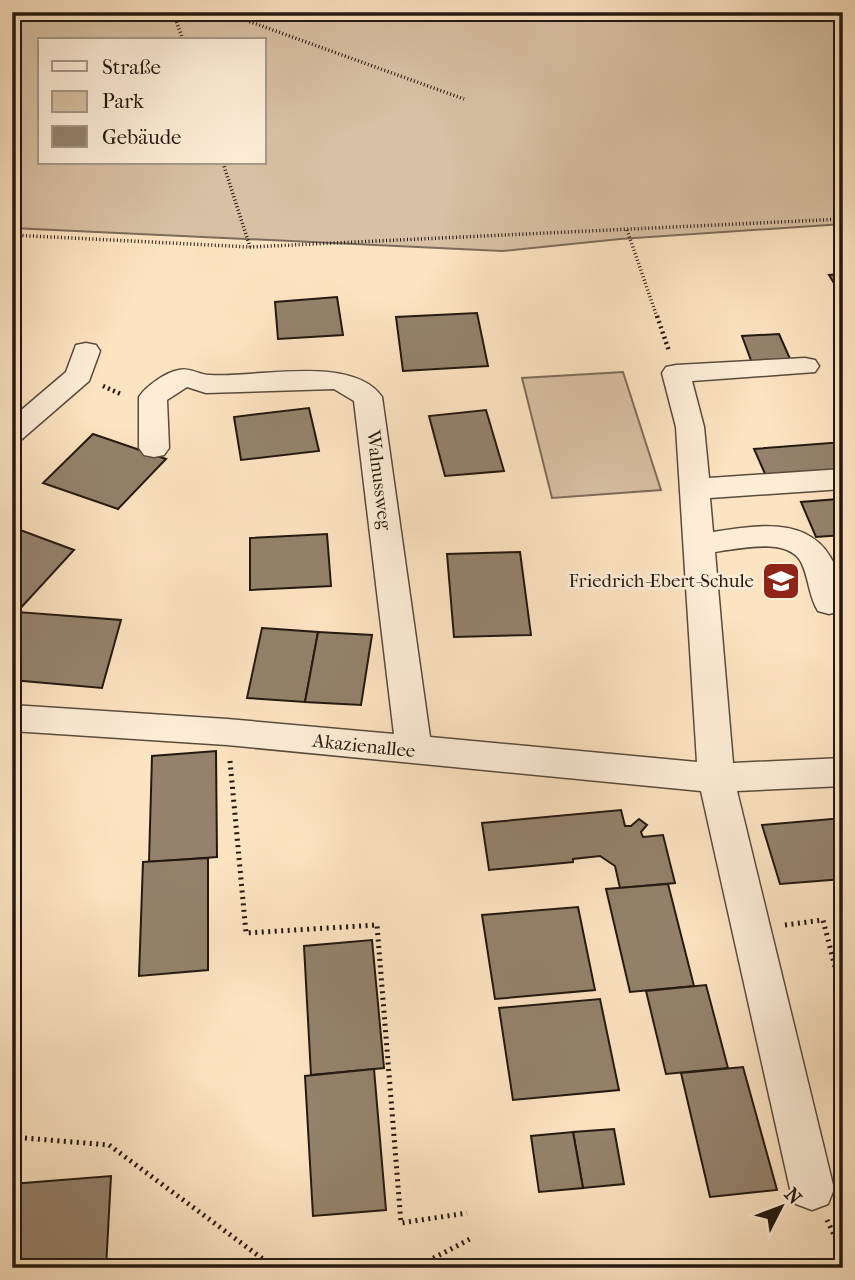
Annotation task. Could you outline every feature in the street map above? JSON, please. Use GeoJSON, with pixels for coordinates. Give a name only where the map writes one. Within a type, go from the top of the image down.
{"type":"FeatureCollection","features":[{"type":"Feature","properties":{"kind":"street"},"geometry":{"type":"LineString","coordinates":[[12,433],[79,376],[86,351]]}},
{"type":"Feature","properties":{"kind":"street"},"geometry":{"type":"LineString","coordinates":[[805,366],[676,373],[690,427],[716,778],[749,930],[812,1189]]}},
{"type":"Feature","properties":{"kind":"street","name":"Walnussweg"},"geometry":{"type":"LineString","coordinates":[[154,448],[153,397],[183,377],[206,384],[339,380],[368,397],[414,751]]}},
{"type":"Feature","properties":{"kind":"street"},"geometry":{"type":"LineString","coordinates":[[695,489],[843,479]]}},
{"type":"Feature","properties":{"kind":"street"},"geometry":{"type":"LineString","coordinates":[[699,544],[779,536],[799,540],[811,551],[829,603]]}},
{"type":"Feature","properties":{"kind":"street","name":"Akazienallee"},"geometry":{"type":"LineString","coordinates":[[12,718],[227,732],[716,778],[843,772]]}},
{"type":"Feature","properties":{"kind":"path"},"geometry":{"type":"LineString","coordinates":[[173,12],[182,38]]}},
{"type":"Feature","properties":{"kind":"path"},"geometry":{"type":"LineString","coordinates":[[223,12],[464,99]]}},
{"type":"Feature","properties":{"kind":"path"},"geometry":{"type":"LineString","coordinates":[[223,164],[250,247]]}},
{"type":"Feature","properties":{"kind":"path"},"geometry":{"type":"LineString","coordinates":[[12,235],[250,247],[843,219]]}},
{"type":"Feature","properties":{"kind":"path"},"geometry":{"type":"LineString","coordinates":[[627,230],[676,373]]}},
{"type":"Feature","properties":{"kind":"path"},"geometry":{"type":"LineString","coordinates":[[227,732],[246,933],[377,925],[401,1223],[467,1213]]}},
{"type":"Feature","properties":{"kind":"path"},"geometry":{"type":"LineString","coordinates":[[749,930],[823,920],[843,998]]}},
{"type":"Feature","properties":{"kind":"path"},"geometry":{"type":"LineString","coordinates":[[12,1137],[109,1145],[275,1268]]}},
{"type":"Feature","properties":{"kind":"path"},"geometry":{"type":"LineString","coordinates":[[429,1268],[428,1261],[470,1238]]}},
{"type":"Feature","properties":{"kind":"green space"},"geometry":{"type":"Polygon","coordinates":[[[12,12],[843,12],[843,224],[620,239],[502,251],[12,228],[12,12]]]}},
{"type":"Feature","properties":{"kind":"green space"},"geometry":{"type":"Polygon","coordinates":[[[623,372],[661,490],[552,498],[522,378],[623,372]]]}},
{"type":"Feature","properties":{"kind":"building"},"geometry":{"type":"Polygon","coordinates":[[[843,274],[843,298],[829,275],[843,274]]]}},
{"type":"Feature","properties":{"kind":"building"},"geometry":{"type":"Polygon","coordinates":[[[337,297],[343,335],[278,339],[275,302],[337,297]]]}},
{"type":"Feature","properties":{"kind":"building"},"geometry":{"type":"Polygon","coordinates":[[[477,313],[488,366],[403,371],[396,317],[477,313]]]}},
{"type":"Feature","properties":{"kind":"building"},"geometry":{"type":"Polygon","coordinates":[[[779,334],[791,361],[752,363],[742,336],[779,334]]]}},
{"type":"Feature","properties":{"kind":"building"},"geometry":{"type":"Polygon","coordinates":[[[309,408],[319,451],[241,460],[234,417],[309,408]]]}},
{"type":"Feature","properties":{"kind":"building"},"geometry":{"type":"Polygon","coordinates":[[[486,410],[504,471],[445,476],[429,416],[486,410]]]}},
{"type":"Feature","properties":{"kind":"building"},"geometry":{"type":"Polygon","coordinates":[[[93,434],[166,459],[118,509],[43,483],[93,434]]]}},
{"type":"Feature","properties":{"kind":"building"},"geometry":{"type":"Polygon","coordinates":[[[843,442],[843,470],[766,476],[754,449],[843,442]]]}},
{"type":"Feature","properties":{"kind":"building"},"geometry":{"type":"Polygon","coordinates":[[[836,494],[843,494],[843,535],[816,537],[801,502],[838,499],[836,494]]]}},
{"type":"Feature","properties":{"kind":"building"},"geometry":{"type":"Polygon","coordinates":[[[12,527],[74,550],[17,612],[121,620],[102,688],[12,680],[12,527]]]}},
{"type":"Feature","properties":{"kind":"building"},"geometry":{"type":"Polygon","coordinates":[[[327,534],[331,586],[250,590],[250,538],[327,534]]]}},
{"type":"Feature","properties":{"kind":"building"},"geometry":{"type":"Polygon","coordinates":[[[520,552],[531,635],[454,637],[447,554],[520,552]]]}},
{"type":"Feature","properties":{"kind":"building"},"geometry":{"type":"Polygon","coordinates":[[[262,628],[318,632],[305,702],[247,698],[262,628]]]}},
{"type":"Feature","properties":{"kind":"building"},"geometry":{"type":"Polygon","coordinates":[[[318,632],[372,635],[361,705],[305,702],[318,632]]]}},
{"type":"Feature","properties":{"kind":"building"},"geometry":{"type":"Polygon","coordinates":[[[216,751],[217,857],[149,862],[152,756],[216,751]]]}},
{"type":"Feature","properties":{"kind":"building"},"geometry":{"type":"Polygon","coordinates":[[[621,810],[625,826],[631,826],[639,819],[647,825],[641,832],[643,837],[663,835],[675,883],[620,888],[615,866],[600,856],[573,859],[573,862],[489,870],[482,823],[621,810]]]}},
{"type":"Feature","properties":{"kind":"building"},"geometry":{"type":"Polygon","coordinates":[[[843,818],[843,879],[780,884],[762,825],[843,818]]]}},
{"type":"Feature","properties":{"kind":"building"},"geometry":{"type":"Polygon","coordinates":[[[208,858],[208,970],[139,976],[143,862],[208,858]]]}},
{"type":"Feature","properties":{"kind":"building"},"geometry":{"type":"Polygon","coordinates":[[[668,884],[694,986],[630,992],[606,889],[668,884]]]}},
{"type":"Feature","properties":{"kind":"building"},"geometry":{"type":"Polygon","coordinates":[[[578,907],[595,990],[495,999],[482,915],[578,907]]]}},
{"type":"Feature","properties":{"kind":"building"},"geometry":{"type":"Polygon","coordinates":[[[372,940],[384,1068],[311,1075],[304,946],[372,940]]]}},
{"type":"Feature","properties":{"kind":"building"},"geometry":{"type":"Polygon","coordinates":[[[706,985],[728,1068],[666,1074],[646,991],[706,985]]]}},
{"type":"Feature","properties":{"kind":"building"},"geometry":{"type":"Polygon","coordinates":[[[600,999],[619,1090],[513,1100],[499,1008],[600,999]]]}},
{"type":"Feature","properties":{"kind":"building"},"geometry":{"type":"Polygon","coordinates":[[[743,1067],[777,1190],[710,1197],[681,1073],[743,1067]]]}},
{"type":"Feature","properties":{"kind":"building"},"geometry":{"type":"Polygon","coordinates":[[[374,1069],[386,1210],[313,1216],[305,1076],[374,1069]]]}},
{"type":"Feature","properties":{"kind":"building"},"geometry":{"type":"Polygon","coordinates":[[[614,1129],[624,1184],[583,1188],[573,1132],[614,1129]]]}},
{"type":"Feature","properties":{"kind":"building"},"geometry":{"type":"Polygon","coordinates":[[[573,1132],[583,1188],[539,1192],[531,1136],[573,1132]]]}},
{"type":"Feature","properties":{"kind":"building"},"geometry":{"type":"Polygon","coordinates":[[[111,1176],[106,1268],[12,1268],[12,1184],[111,1176]]]}},
{"type":"Feature","properties":{"kind":"place","name":"Friedrich-Ebert-Schule"},"geometry":{"type":"Point","coordinates":[781,581]}}]}
